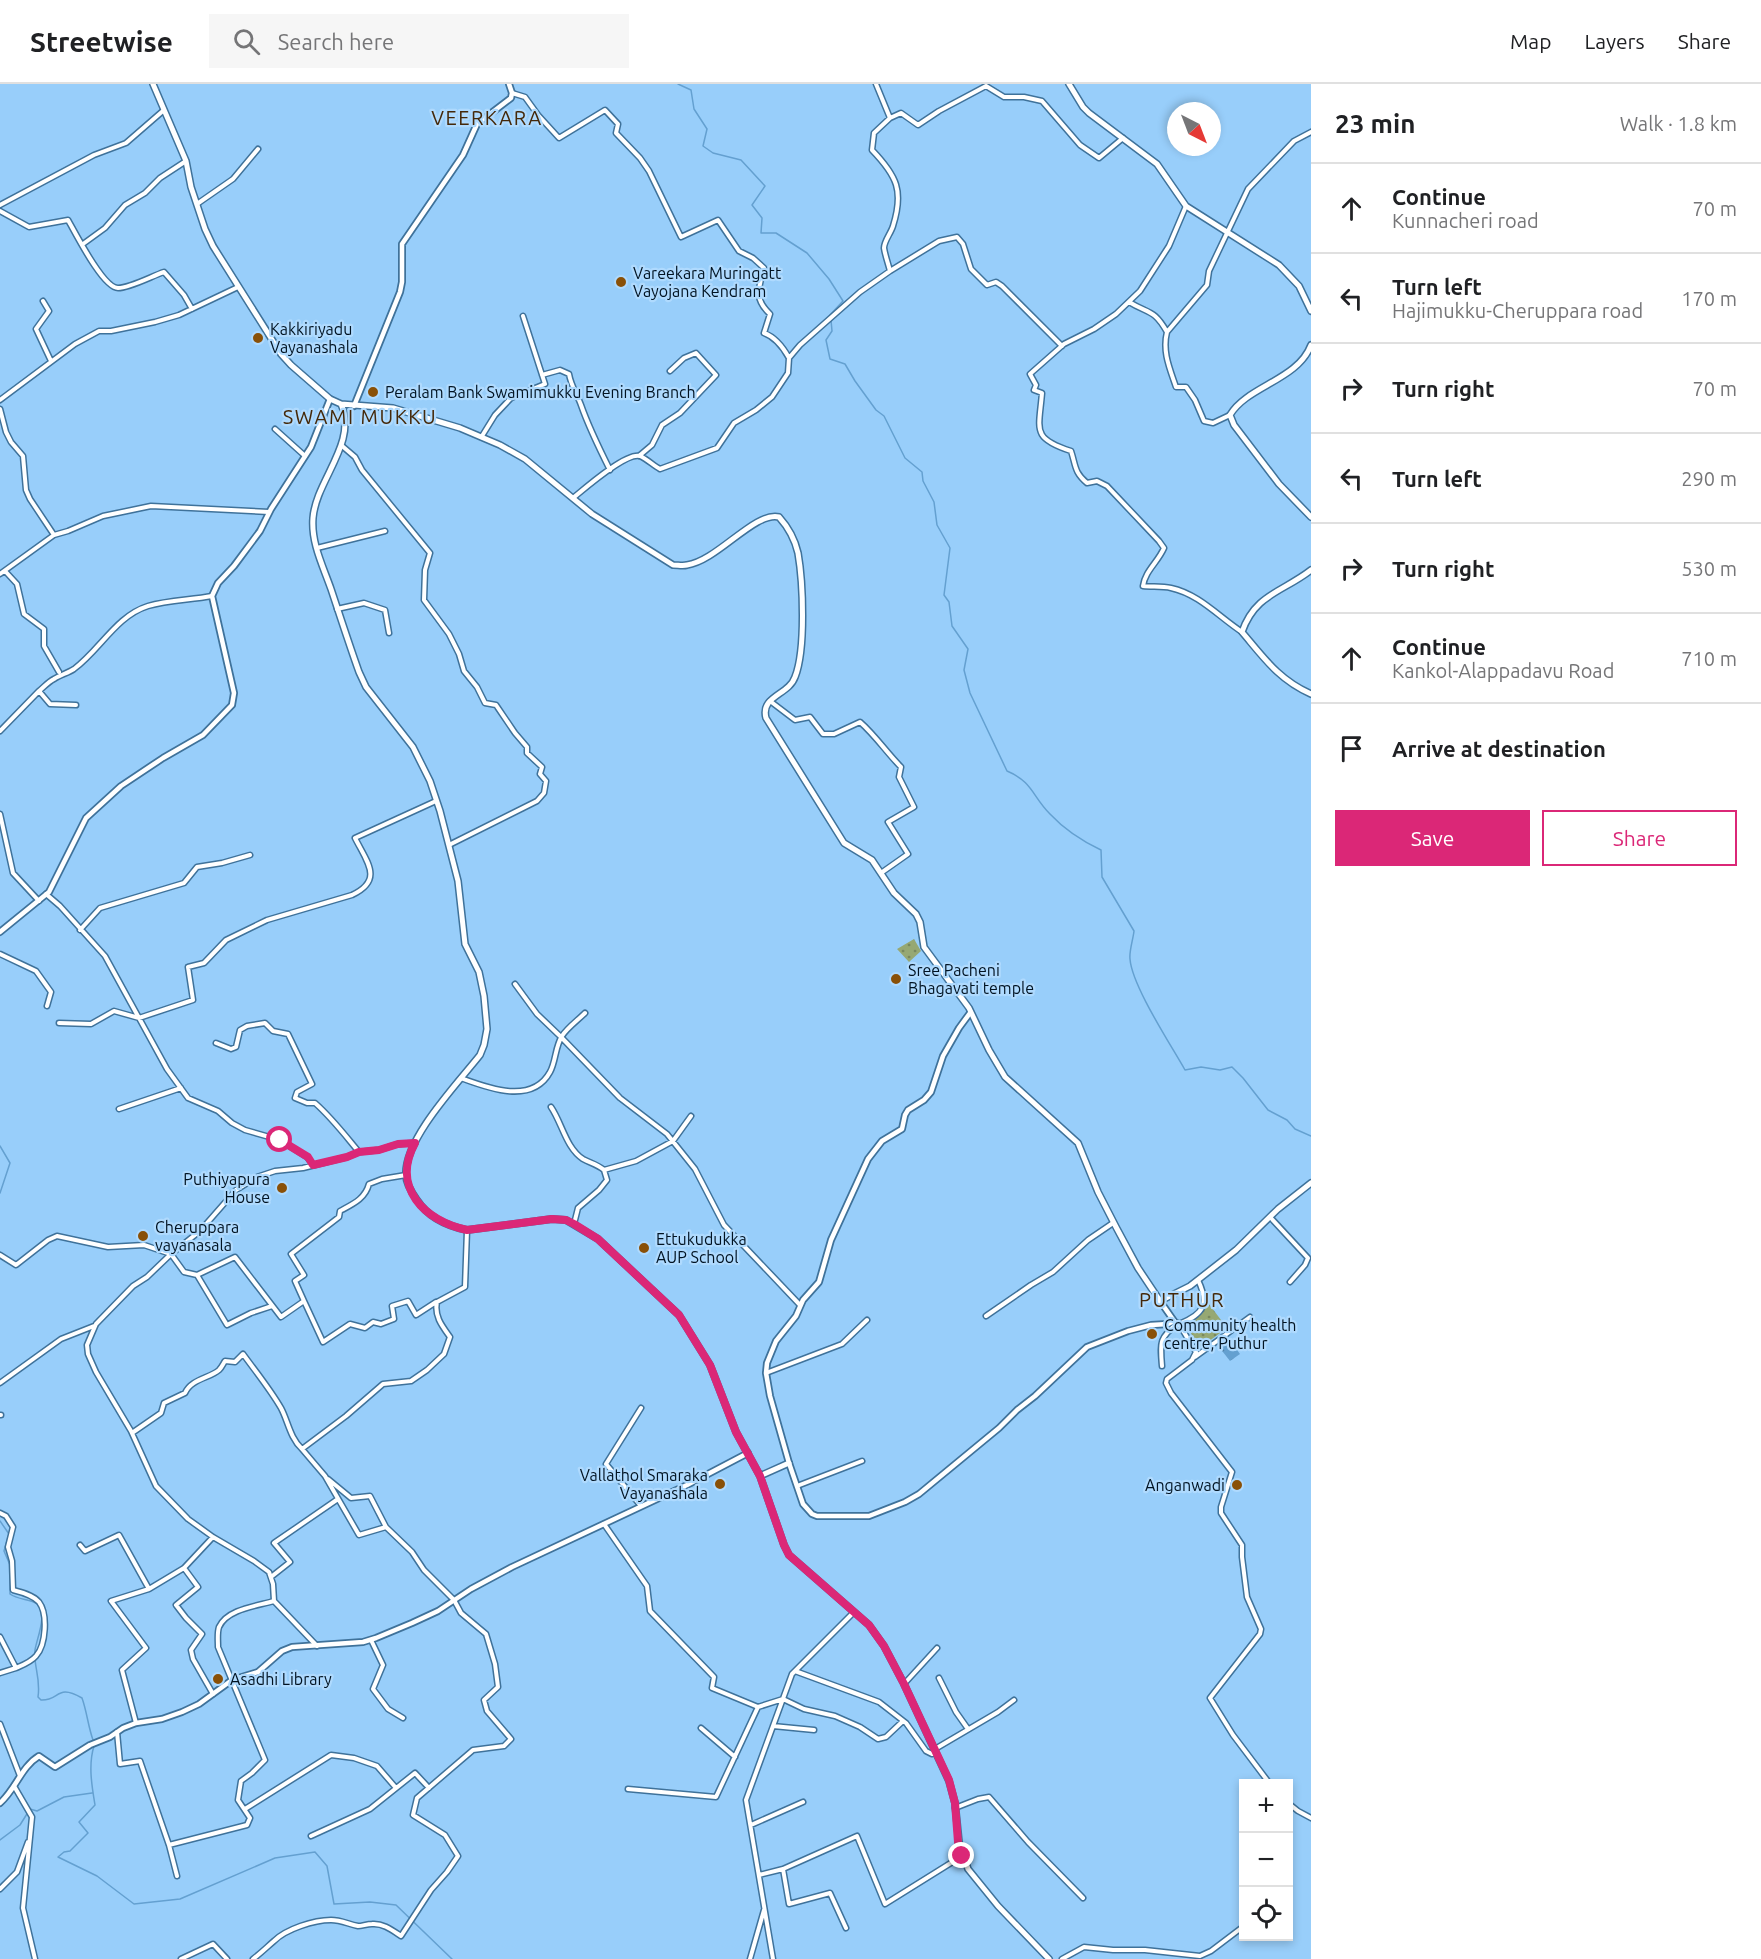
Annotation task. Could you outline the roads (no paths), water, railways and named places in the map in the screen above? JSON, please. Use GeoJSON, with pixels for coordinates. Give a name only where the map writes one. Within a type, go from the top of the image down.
{"type":"FeatureCollection","features":[{"type":"Feature","properties":{"kind":"main road"},"geometry":{"type":"LineString","coordinates":[[153,84],[186,161],[204,229],[213,246],[281,354],[330,399],[354,406],[393,408],[482,436],[525,459],[572,498],[618,531],[673,565],[687,565],[705,559],[765,518],[779,517],[787,527],[798,552],[803,618],[796,676],[791,685],[770,700],[764,711],[766,718],[844,843],[872,860],[894,893],[916,914],[920,922],[924,947],[965,1002],[1005,1077],[1078,1143],[1113,1223],[1137,1268],[1160,1301],[1198,1280],[1236,1250],[1270,1217],[1311,1183]]}},
{"type":"Feature","properties":{"kind":"main road"},"geometry":{"type":"LineString","coordinates":[[1069,84],[1083,107],[1157,164],[1186,206],[1279,266],[1299,286],[1311,311]]}},
{"type":"Feature","properties":{"kind":"main road"},"geometry":{"type":"LineString","coordinates":[[1311,345],[1297,365],[1243,402],[1230,416],[1234,425],[1279,484],[1311,518]]}},
{"type":"Feature","properties":{"kind":"main road"},"geometry":{"type":"LineString","coordinates":[[341,404],[344,434],[318,495],[313,518],[317,548],[358,672],[366,687],[413,747],[430,781],[458,881],[465,944],[480,978],[487,1015],[484,1045],[480,1055],[430,1117],[415,1143],[407,1164],[406,1175],[414,1196],[429,1215],[455,1228],[467,1230],[552,1219],[566,1220],[598,1239],[679,1315],[710,1365],[736,1432],[760,1476],[780,1536],[789,1555],[869,1625],[884,1646],[904,1684],[949,1780],[956,1808],[958,1842],[973,1878],[1049,1959]]}},
{"type":"Feature","properties":{"kind":"main road"},"geometry":{"type":"LineString","coordinates":[[1311,570],[1265,597],[1246,621],[1242,632],[1280,676],[1295,687],[1311,694]]}},
{"type":"Feature","properties":{"kind":"main road"},"geometry":{"type":"LineString","coordinates":[[760,1476],[789,1463]]}},
{"type":"Feature","properties":{"kind":"street"},"geometry":{"type":"LineString","coordinates":[[354,406],[400,292],[402,244],[463,155],[474,128],[510,98],[512,93],[509,84]]}},
{"type":"Feature","properties":{"kind":"street"},"geometry":{"type":"LineString","coordinates":[[876,84],[890,118]]}},
{"type":"Feature","properties":{"kind":"street"},"geometry":{"type":"LineString","coordinates":[[890,271],[884,246],[900,200],[895,181],[872,150],[874,133],[890,118],[901,113],[918,125],[986,86],[1004,97],[1024,97],[1042,101],[1080,145],[1099,158],[1123,138]]}},
{"type":"Feature","properties":{"kind":"street"},"geometry":{"type":"LineString","coordinates":[[512,93],[525,97],[559,138],[606,110],[618,124],[616,132],[649,171],[681,237],[718,220],[740,251],[764,268],[758,295],[761,306],[770,314],[764,333],[771,336],[785,349],[789,358],[788,373],[772,397],[734,423],[717,448],[660,469],[639,456]]}},
{"type":"Feature","properties":{"kind":"street"},"geometry":{"type":"LineString","coordinates":[[0,205],[94,155],[126,143],[164,109]]}},
{"type":"Feature","properties":{"kind":"street"},"geometry":{"type":"LineString","coordinates":[[1230,416],[1213,423],[1204,421],[1195,400],[1186,387],[1176,387],[1164,343],[1167,332],[1207,285],[1209,271],[1248,189],[1294,141],[1311,132]]}},
{"type":"Feature","properties":{"kind":"street"},"geometry":{"type":"LineString","coordinates":[[197,204],[233,179],[258,149]]}},
{"type":"Feature","properties":{"kind":"street"},"geometry":{"type":"LineString","coordinates":[[83,244],[105,228],[125,205],[145,193],[160,178],[186,161]]}},
{"type":"Feature","properties":{"kind":"street"},"geometry":{"type":"LineString","coordinates":[[1186,206],[1169,246],[1140,291],[1094,329],[1062,346],[1030,374],[1036,385],[1034,390],[1042,393],[1038,425],[1041,436],[1046,441],[1071,451],[1075,470],[1083,479],[1088,483],[1097,482],[1107,486],[1164,548],[1161,556],[1144,576],[1143,586],[1170,588],[1187,595],[1209,606],[1242,632]]}},
{"type":"Feature","properties":{"kind":"street"},"geometry":{"type":"LineString","coordinates":[[0,211],[29,227],[68,220],[100,274],[110,285],[118,288],[164,272],[184,295],[192,309]]}},
{"type":"Feature","properties":{"kind":"street"},"geometry":{"type":"LineString","coordinates":[[789,358],[800,345],[860,292],[939,241],[957,237],[963,244],[971,269],[987,285],[996,282],[1002,286],[1062,346]]}},
{"type":"Feature","properties":{"kind":"street"},"geometry":{"type":"LineString","coordinates":[[0,400],[75,344],[99,331],[111,331],[155,322],[192,309],[239,286]]}},
{"type":"Feature","properties":{"kind":"street"},"geometry":{"type":"LineString","coordinates":[[43,301],[49,311],[36,329],[51,361]]}},
{"type":"Feature","properties":{"kind":"street"},"geometry":{"type":"LineString","coordinates":[[1129,302],[1158,317],[1167,332]]}},
{"type":"Feature","properties":{"kind":"street"},"geometry":{"type":"LineString","coordinates":[[482,436],[495,415],[511,398],[545,384],[523,316]]}},
{"type":"Feature","properties":{"kind":"street"},"geometry":{"type":"LineString","coordinates":[[572,498],[610,470],[632,457],[639,456],[652,445],[662,425],[680,413],[716,375],[696,353],[684,358],[670,371]]}},
{"type":"Feature","properties":{"kind":"street"},"geometry":{"type":"LineString","coordinates":[[542,375],[560,370],[569,374],[571,386],[580,402],[587,424],[610,470]]}},
{"type":"Feature","properties":{"kind":"street"},"geometry":{"type":"LineString","coordinates":[[0,932],[46,894],[86,818],[121,786],[203,735],[232,705],[234,693],[212,596],[218,583],[260,531],[311,447],[330,399]]}},
{"type":"Feature","properties":{"kind":"street"},"geometry":{"type":"LineString","coordinates":[[0,409],[10,442],[23,456],[26,490],[54,535]]}},
{"type":"Feature","properties":{"kind":"street"},"geometry":{"type":"LineString","coordinates":[[275,429],[305,456]]}},
{"type":"Feature","properties":{"kind":"street"},"geometry":{"type":"LineString","coordinates":[[341,444],[355,457],[362,470],[430,553],[425,570],[424,600],[428,608],[449,634],[465,671],[477,687],[484,702],[496,705],[527,747],[528,753],[542,767],[540,774],[546,782],[544,793],[537,801],[449,845]]}},
{"type":"Feature","properties":{"kind":"street"},"geometry":{"type":"LineString","coordinates":[[0,574],[54,535],[104,516],[151,507],[270,512]]}},
{"type":"Feature","properties":{"kind":"street"},"geometry":{"type":"LineString","coordinates":[[317,548],[386,531]]}},
{"type":"Feature","properties":{"kind":"street"},"geometry":{"type":"LineString","coordinates":[[5,571],[17,584],[24,614],[44,628],[44,646],[59,672]]}},
{"type":"Feature","properties":{"kind":"street"},"geometry":{"type":"LineString","coordinates":[[0,731],[39,691],[52,680],[73,670],[99,647],[120,622],[146,607],[169,601],[212,596]]}},
{"type":"Feature","properties":{"kind":"street"},"geometry":{"type":"LineString","coordinates":[[337,609],[364,603],[385,610],[389,633]]}},
{"type":"Feature","properties":{"kind":"street"},"geometry":{"type":"LineString","coordinates":[[39,691],[50,704],[76,705]]}},
{"type":"Feature","properties":{"kind":"street"},"geometry":{"type":"LineString","coordinates":[[770,700],[795,720],[810,717],[823,734],[834,734],[860,722],[872,732],[880,745],[901,767],[899,777],[914,807],[888,822],[908,854],[881,873]]}},
{"type":"Feature","properties":{"kind":"street"},"geometry":{"type":"LineString","coordinates":[[59,1023],[91,1023],[114,1011],[139,1018],[193,1000],[188,967],[204,963],[226,940],[267,920],[365,889],[371,871],[355,838],[436,801]]}},
{"type":"Feature","properties":{"kind":"street"},"geometry":{"type":"LineString","coordinates":[[0,814],[13,873],[39,901]]}},
{"type":"Feature","properties":{"kind":"street"},"geometry":{"type":"LineString","coordinates":[[80,930],[100,908],[184,883],[197,867],[250,855]]}},
{"type":"Feature","properties":{"kind":"street"},"geometry":{"type":"LineString","coordinates":[[46,894],[60,906],[105,956],[167,1069],[188,1098],[214,1108],[244,1130],[280,1140],[308,1157],[313,1165]]}},
{"type":"Feature","properties":{"kind":"street"},"geometry":{"type":"LineString","coordinates":[[0,954],[36,971],[51,992],[47,1006]]}},
{"type":"Feature","properties":{"kind":"street"},"geometry":{"type":"LineString","coordinates":[[514,984],[537,1014],[620,1098],[667,1134],[695,1169],[724,1225],[800,1305]]}},
{"type":"Feature","properties":{"kind":"street"},"geometry":{"type":"LineString","coordinates":[[460,1078],[487,1088],[517,1092],[535,1087],[550,1073],[561,1037],[585,1013]]}},
{"type":"Feature","properties":{"kind":"street"},"geometry":{"type":"LineString","coordinates":[[970,1013],[943,1056],[931,1092],[924,1100],[911,1107],[905,1115],[902,1129],[882,1141],[868,1159],[831,1240],[819,1282],[803,1299],[796,1316],[776,1341],[767,1363],[766,1373],[770,1396],[789,1463],[803,1503],[812,1514],[817,1516],[869,1516],[919,1494],[999,1428],[1087,1347],[1128,1331],[1151,1325],[1186,1321],[1204,1305],[1205,1298],[1198,1280]]}},
{"type":"Feature","properties":{"kind":"street"},"geometry":{"type":"LineString","coordinates":[[216,1043],[231,1049],[236,1047],[240,1030],[265,1023],[273,1031],[288,1034],[312,1084],[297,1092],[295,1098],[307,1103],[315,1103],[359,1152]]}},
{"type":"Feature","properties":{"kind":"street"},"geometry":{"type":"LineString","coordinates":[[119,1109],[181,1088]]}},
{"type":"Feature","properties":{"kind":"street"},"geometry":{"type":"LineString","coordinates":[[551,1107],[574,1150],[583,1159],[597,1164],[604,1170],[607,1180],[578,1208],[574,1224]]}},
{"type":"Feature","properties":{"kind":"street"},"geometry":{"type":"LineString","coordinates":[[604,1170],[636,1161],[673,1141],[691,1116]]}},
{"type":"Feature","properties":{"kind":"street"},"geometry":{"type":"LineString","coordinates":[[317,1646],[274,1601],[269,1572],[188,1519],[156,1486],[132,1433],[96,1372],[88,1354],[87,1345],[95,1326],[133,1286],[147,1277],[194,1236],[243,1185],[257,1177],[275,1172],[347,1157],[359,1152],[415,1143]]}},
{"type":"Feature","properties":{"kind":"street"},"geometry":{"type":"LineString","coordinates":[[406,1175],[369,1184],[367,1193],[362,1198],[340,1211],[339,1217],[291,1254],[304,1275],[295,1281],[323,1342],[350,1324],[365,1328],[373,1322],[381,1324],[394,1318],[392,1306],[408,1301],[416,1315],[465,1287],[467,1230]]}},
{"type":"Feature","properties":{"kind":"street"},"geometry":{"type":"LineString","coordinates":[[1270,1217],[1308,1258],[1290,1282]]}},
{"type":"Feature","properties":{"kind":"street"},"geometry":{"type":"LineString","coordinates":[[986,1316],[1053,1272],[1088,1239],[1113,1223]]}},
{"type":"Feature","properties":{"kind":"street"},"geometry":{"type":"LineString","coordinates":[[0,1255],[16,1265],[48,1240],[57,1236],[108,1247],[144,1245],[171,1254],[184,1272],[197,1275],[235,1257],[281,1317],[304,1301]]}},
{"type":"Feature","properties":{"kind":"street"},"geometry":{"type":"LineString","coordinates":[[197,1275],[227,1325],[272,1306]]}},
{"type":"Feature","properties":{"kind":"street"},"geometry":{"type":"LineString","coordinates":[[302,1449],[346,1416],[383,1384],[411,1381],[444,1354],[450,1337],[438,1320],[436,1307],[437,1302],[444,1297]]}},
{"type":"Feature","properties":{"kind":"street"},"geometry":{"type":"LineString","coordinates":[[1160,1301],[1196,1352],[1195,1357]]}},
{"type":"Feature","properties":{"kind":"street"},"geometry":{"type":"LineString","coordinates":[[1250,1317],[1195,1357],[1167,1379],[1166,1383],[1171,1393],[1232,1472],[1221,1510],[1242,1545],[1247,1597],[1261,1632],[1210,1698],[1233,1735],[1266,1779]]}},
{"type":"Feature","properties":{"kind":"street"},"geometry":{"type":"LineString","coordinates":[[766,1373],[842,1344],[867,1320]]}},
{"type":"Feature","properties":{"kind":"street"},"geometry":{"type":"LineString","coordinates":[[1162,1366],[1160,1343],[1177,1322]]}},
{"type":"Feature","properties":{"kind":"street"},"geometry":{"type":"LineString","coordinates":[[0,1383],[61,1339],[95,1326]]}},
{"type":"Feature","properties":{"kind":"street"},"geometry":{"type":"LineString","coordinates":[[132,1433],[161,1413],[164,1403],[185,1393],[187,1388],[209,1374],[219,1371],[225,1361],[235,1362],[243,1354],[274,1395],[295,1442],[325,1476],[351,1498],[370,1496],[386,1527],[412,1552],[424,1570],[454,1600],[460,1613],[486,1634],[495,1664],[498,1687],[484,1700],[487,1711],[511,1739],[504,1746],[473,1750],[417,1798],[413,1815],[445,1835],[458,1856],[431,1890],[401,1936],[387,1926],[375,1923],[359,1926],[346,1921],[328,1920],[288,1932],[253,1959]]}},
{"type":"Feature","properties":{"kind":"street"},"geometry":{"type":"LineString","coordinates":[[641,1408],[606,1464],[641,1506]]}},
{"type":"Feature","properties":{"kind":"street"},"geometry":{"type":"LineString","coordinates":[[0,1803],[30,1761],[39,1756],[55,1767],[90,1745],[136,1723],[162,1719],[182,1712],[232,1680],[258,1672],[282,1651],[292,1647],[335,1645],[371,1640],[438,1611],[512,1567],[748,1453]]}},
{"type":"Feature","properties":{"kind":"street"},"geometry":{"type":"LineString","coordinates":[[797,1486],[862,1461]]}},
{"type":"Feature","properties":{"kind":"street"},"geometry":{"type":"LineString","coordinates":[[325,1476],[359,1535],[386,1527]]}},
{"type":"Feature","properties":{"kind":"street"},"geometry":{"type":"LineString","coordinates":[[271,1577],[290,1562],[274,1543],[338,1499]]}},
{"type":"Feature","properties":{"kind":"street"},"geometry":{"type":"LineString","coordinates":[[0,1513],[6,1516],[13,1527],[8,1547],[12,1561],[13,1590],[38,1600],[45,1612],[46,1626],[37,1656],[16,1668],[0,1673]]}},
{"type":"Feature","properties":{"kind":"street"},"geometry":{"type":"LineString","coordinates":[[604,1524],[647,1586],[650,1611],[714,1677],[712,1688],[758,1707],[783,1699],[804,1709],[835,1716],[860,1727],[878,1739],[886,1737],[903,1721]]}},
{"type":"Feature","properties":{"kind":"street"},"geometry":{"type":"LineString","coordinates":[[80,1545],[85,1551],[119,1535],[149,1589]]}},
{"type":"Feature","properties":{"kind":"street"},"geometry":{"type":"LineString","coordinates":[[136,1723],[122,1670],[146,1648],[111,1601],[149,1589],[184,1568],[213,1537]]}},
{"type":"Feature","properties":{"kind":"street"},"geometry":{"type":"LineString","coordinates":[[184,1568],[198,1587],[176,1605],[202,1634],[191,1650],[193,1659],[213,1694]]}},
{"type":"Feature","properties":{"kind":"street"},"geometry":{"type":"LineString","coordinates":[[169,1845],[247,1825],[250,1818],[238,1800],[241,1781],[265,1760],[218,1647],[218,1629],[225,1618],[274,1601]]}},
{"type":"Feature","properties":{"kind":"street"},"geometry":{"type":"LineString","coordinates":[[773,1959],[746,1800],[795,1671],[854,1612]]}},
{"type":"Feature","properties":{"kind":"street"},"geometry":{"type":"LineString","coordinates":[[0,1637],[16,1668]]}},
{"type":"Feature","properties":{"kind":"street"},"geometry":{"type":"LineString","coordinates":[[371,1640],[383,1665],[373,1689],[388,1709],[403,1718]]}},
{"type":"Feature","properties":{"kind":"street"},"geometry":{"type":"LineString","coordinates":[[904,1684],[937,1648]]}},
{"type":"Feature","properties":{"kind":"street"},"geometry":{"type":"LineString","coordinates":[[795,1671],[879,1702],[903,1721],[926,1751],[932,1754],[1014,1700]]}},
{"type":"Feature","properties":{"kind":"street"},"geometry":{"type":"LineString","coordinates":[[939,1678],[956,1712],[968,1729]]}},
{"type":"Feature","properties":{"kind":"street"},"geometry":{"type":"LineString","coordinates":[[628,1790],[716,1797],[758,1707]]}},
{"type":"Feature","properties":{"kind":"street"},"geometry":{"type":"LineString","coordinates":[[0,1724],[20,1776]]}},
{"type":"Feature","properties":{"kind":"street"},"geometry":{"type":"LineString","coordinates":[[773,1726],[814,1730]]}},
{"type":"Feature","properties":{"kind":"street"},"geometry":{"type":"LineString","coordinates":[[701,1728],[735,1756]]}},
{"type":"Feature","properties":{"kind":"street"},"geometry":{"type":"LineString","coordinates":[[117,1732],[120,1764],[140,1761],[169,1845],[177,1876]]}},
{"type":"Feature","properties":{"kind":"street"},"geometry":{"type":"LineString","coordinates":[[245,1809],[331,1755],[354,1758],[377,1766],[396,1788]]}},
{"type":"Feature","properties":{"kind":"street"},"geometry":{"type":"LineString","coordinates":[[311,1836],[370,1809],[415,1773],[429,1788]]}},
{"type":"Feature","properties":{"kind":"street"},"geometry":{"type":"LineString","coordinates":[[14,1786],[32,1817],[23,1908],[35,1959]]}},
{"type":"Feature","properties":{"kind":"street"},"geometry":{"type":"LineString","coordinates":[[956,1808],[989,1797],[1028,1842],[1083,1898]]}},
{"type":"Feature","properties":{"kind":"street"},"geometry":{"type":"LineString","coordinates":[[751,1826],[803,1802]]}},
{"type":"Feature","properties":{"kind":"street"},"geometry":{"type":"LineString","coordinates":[[1293,1807],[1311,1818]]}},
{"type":"Feature","properties":{"kind":"street"},"geometry":{"type":"LineString","coordinates":[[0,1889],[17,1872],[30,1836]]}},
{"type":"Feature","properties":{"kind":"street"},"geometry":{"type":"LineString","coordinates":[[759,1875],[783,1869],[857,1836],[885,1904],[962,1856]]}},
{"type":"Feature","properties":{"kind":"street"},"geometry":{"type":"LineString","coordinates":[[783,1869],[789,1904],[830,1893],[846,1928]]}},
{"type":"Feature","properties":{"kind":"street"},"geometry":{"type":"LineString","coordinates":[[750,1959],[765,1907]]}},
{"type":"Feature","properties":{"kind":"street"},"geometry":{"type":"LineString","coordinates":[[1062,1959],[1084,1947],[1200,1956],[1211,1951],[1239,1930]]}},
{"type":"Feature","properties":{"kind":"street"},"geometry":{"type":"LineString","coordinates":[[181,1959],[213,1944],[226,1959]]}},
{"type":"Feature","properties":{"kind":"water"},"geometry":{"type":"Polygon","coordinates":[[[1229,1339],[1240,1354],[1230,1361],[1219,1347],[1229,1339]]]}},
{"type":"Feature","properties":{"kind":"waterway"},"geometry":{"type":"LineString","coordinates":[[678,84],[691,90],[694,109],[707,129],[703,146],[713,153],[741,160],[765,186],[752,205],[762,218],[761,233],[776,233],[807,253],[829,279],[843,301],[830,315]]}},
{"type":"Feature","properties":{"kind":"waterway"},"geometry":{"type":"LineString","coordinates":[[831,320],[832,331],[826,340],[830,359],[845,364],[876,410],[884,416],[905,458],[922,472],[923,481],[934,502],[937,525],[950,548],[944,595],[949,602],[952,626],[968,649],[964,670],[970,693],[1007,771],[1022,780],[1061,825],[1080,839],[1101,850],[1102,877],[1134,931],[1130,959],[1137,984],[1185,1070],[1201,1067],[1220,1070],[1232,1067],[1268,1110],[1287,1120],[1295,1129],[1311,1136]]}},
{"type":"Feature","properties":{"kind":"waterway"},"geometry":{"type":"LineString","coordinates":[[0,1146],[10,1163],[0,1193]]}},
{"type":"Feature","properties":{"kind":"waterway"},"geometry":{"type":"LineString","coordinates":[[0,1521],[9,1534],[4,1551],[10,1565],[10,1594],[34,1602],[42,1614],[35,1656],[39,1683],[38,1697],[41,1700],[47,1700],[67,1692],[82,1698],[93,1740]]}},
{"type":"Feature","properties":{"kind":"waterway"},"geometry":{"type":"LineString","coordinates":[[58,1857],[70,1851],[88,1833],[79,1822],[95,1805],[91,1768],[94,1746]]}},
{"type":"Feature","properties":{"kind":"waterway"},"geometry":{"type":"LineString","coordinates":[[0,1840],[20,1825],[30,1809],[37,1811],[64,1797],[92,1793]]}},
{"type":"Feature","properties":{"kind":"waterway"},"geometry":{"type":"LineString","coordinates":[[58,1857],[97,1876],[134,1904],[180,1899],[275,1858],[315,1852],[327,1866],[334,1904],[370,1902],[396,1905],[452,1959]]}},
{"type":"Feature","properties":{"kind":"place","name":"Vareekara Muringatt Vayojana Kendram"},"geometry":{"type":"Point","coordinates":[621,282]}},
{"type":"Feature","properties":{"kind":"place","name":"Kakkiriyadu Vayanashala"},"geometry":{"type":"Point","coordinates":[258,338]}},
{"type":"Feature","properties":{"kind":"place","name":"Peralam Bank Swamimukku Evening Branch"},"geometry":{"type":"Point","coordinates":[373,392]}},
{"type":"Feature","properties":{"kind":"place","name":"Sree Pacheni Bhagavati temple"},"geometry":{"type":"Point","coordinates":[896,979]}},
{"type":"Feature","properties":{"kind":"place","name":"Puthiyapura House"},"geometry":{"type":"Point","coordinates":[282,1188]}},
{"type":"Feature","properties":{"kind":"place","name":"Cheruppara vayanasala"},"geometry":{"type":"Point","coordinates":[143,1236]}},
{"type":"Feature","properties":{"kind":"place","name":"Ettukudukka AUP School"},"geometry":{"type":"Point","coordinates":[644,1248]}},
{"type":"Feature","properties":{"kind":"place","name":"Community health centre, Puthur"},"geometry":{"type":"Point","coordinates":[1152,1334]}},
{"type":"Feature","properties":{"kind":"place","name":"Vallathol Smaraka Vayanashala"},"geometry":{"type":"Point","coordinates":[720,1484]}},
{"type":"Feature","properties":{"kind":"place","name":"Anganwadi"},"geometry":{"type":"Point","coordinates":[1237,1485]}},
{"type":"Feature","properties":{"kind":"place","name":"Asadhi Library"},"geometry":{"type":"Point","coordinates":[218,1679]}},
{"type":"Feature","properties":{"kind":"district","name":"VEERKARA"},"geometry":{"type":"Point","coordinates":[487,118]}},
{"type":"Feature","properties":{"kind":"district","name":"SWAMI MUKKU"},"geometry":{"type":"Point","coordinates":[360,417]}},
{"type":"Feature","properties":{"kind":"district","name":"PUTHUR"},"geometry":{"type":"Point","coordinates":[1182,1300]}}]}
